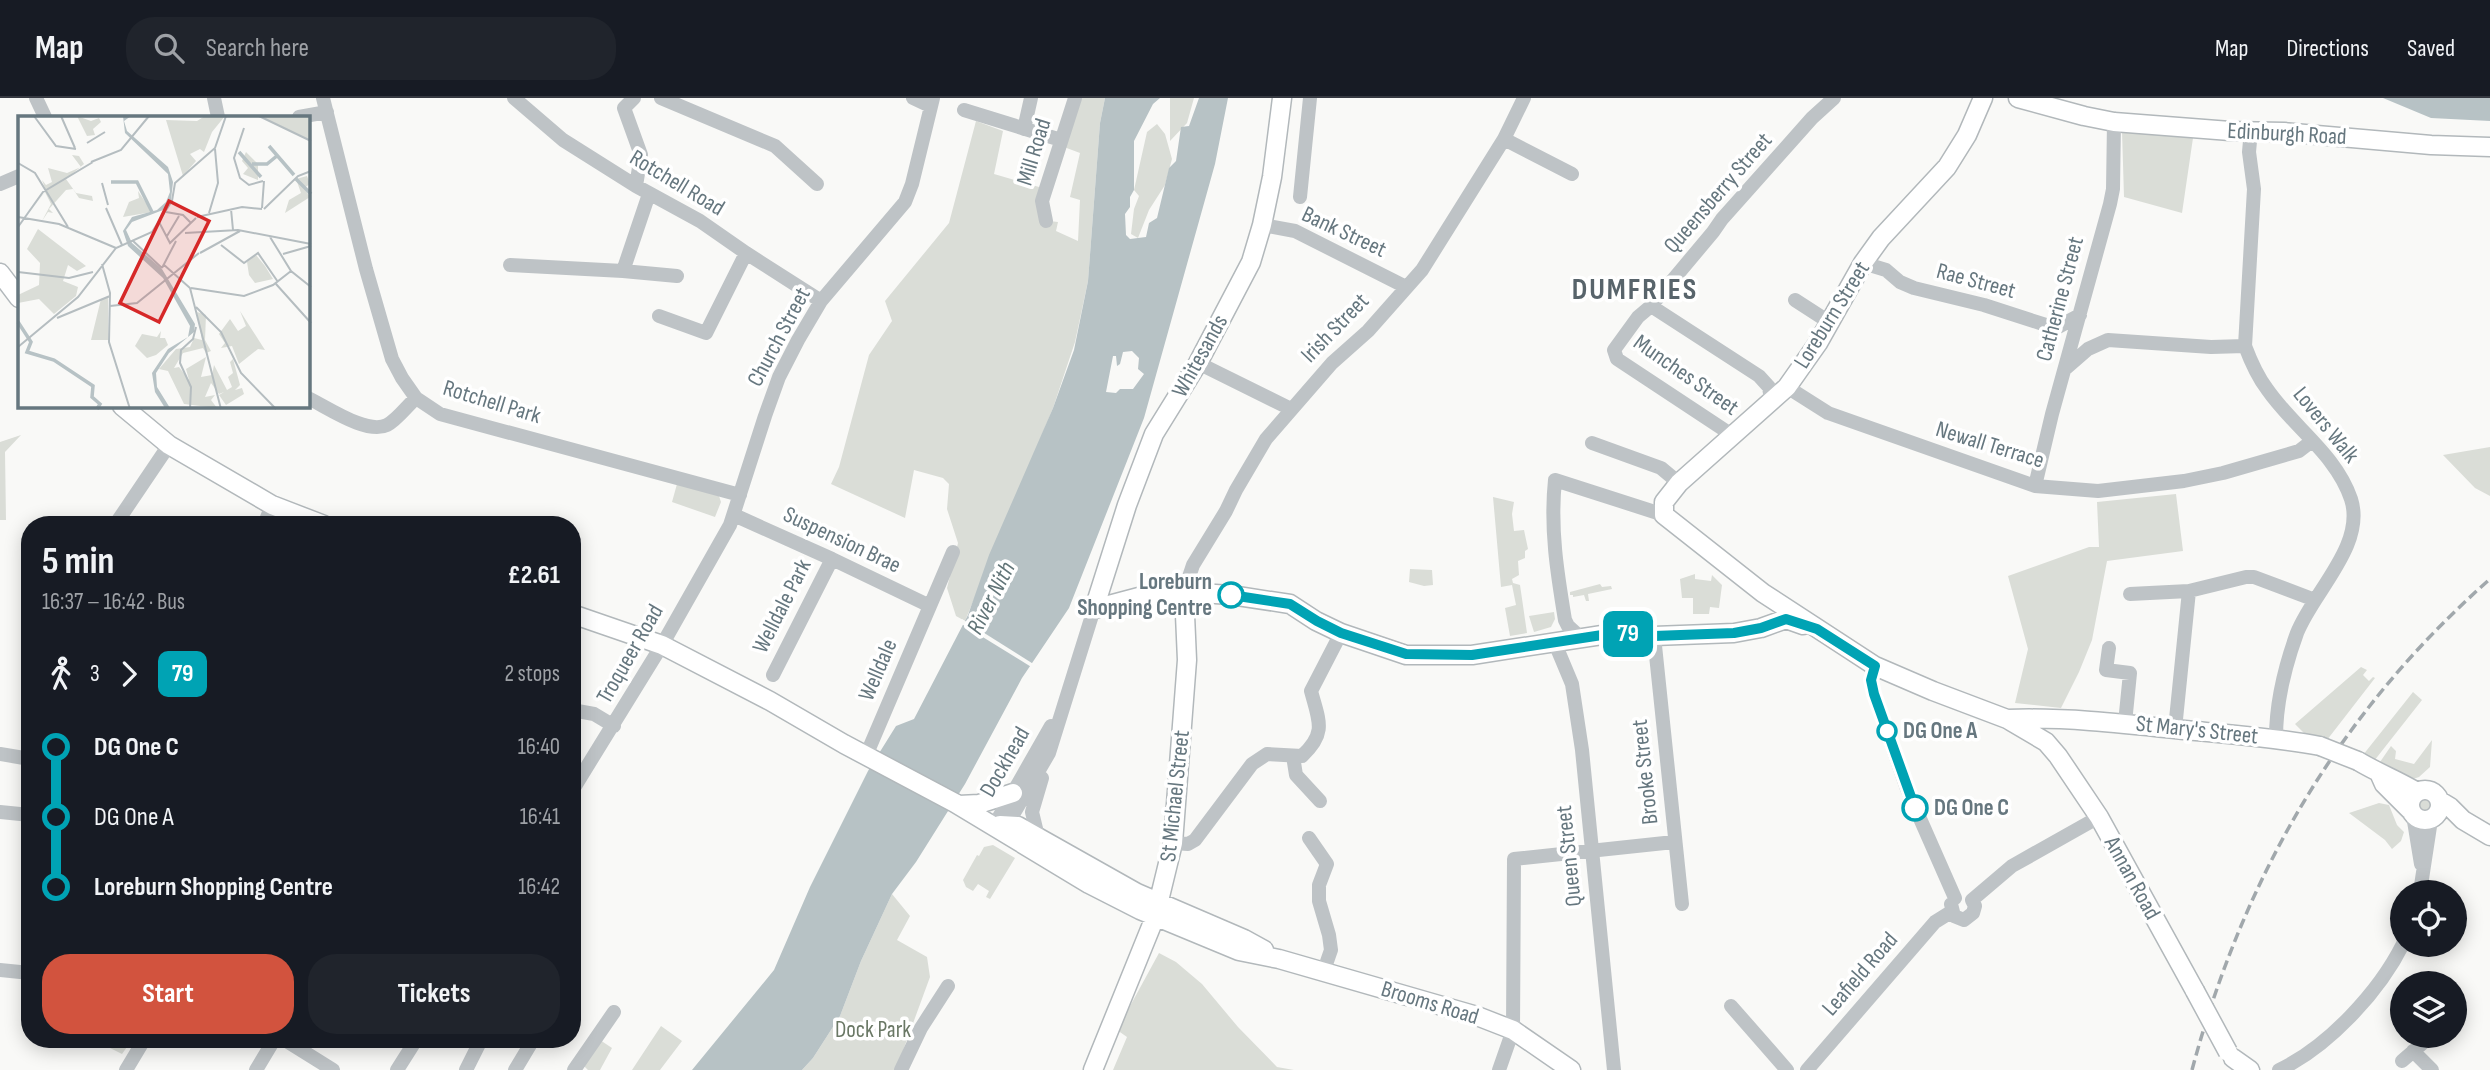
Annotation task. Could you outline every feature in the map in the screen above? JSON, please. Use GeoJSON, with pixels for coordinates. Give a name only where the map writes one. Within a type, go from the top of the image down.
{"type":"FeatureCollection","features":[{"type":"Feature","properties":{"kind":"main road","name":"Whitesands"},"geometry":{"type":"LineString","coordinates":[[1094,609],[1127,505],[1154,434],[1198,363],[1251,262],[1272,177],[1282,98]]}},
{"type":"Feature","properties":{"kind":"main road","name":"Loreburn Street"},"geometry":{"type":"LineString","coordinates":[[1664,515],[1664,502],[1679,483],[1787,387],[1818,343],[1863,263],[1881,238],[1947,167],[1967,135],[1983,98]]}},
{"type":"Feature","properties":{"kind":"main road","name":"Edinburgh Road"},"geometry":{"type":"LineString","coordinates":[[2018,98],[2113,122],[2490,147]]}},
{"type":"Feature","properties":{"kind":"main road"},"geometry":{"type":"LineString","coordinates":[[0,272],[18,297]]}},
{"type":"Feature","properties":{"kind":"main road"},"geometry":{"type":"LineString","coordinates":[[124,408],[169,445],[272,505],[301,516]]}},
{"type":"Feature","properties":{"kind":"main road"},"geometry":{"type":"LineString","coordinates":[[1664,515],[1763,593],[1875,666],[2007,719]]}},
{"type":"Feature","properties":{"kind":"main road"},"geometry":{"type":"LineString","coordinates":[[1105,580],[1139,597]]}},
{"type":"Feature","properties":{"kind":"main road"},"geometry":{"type":"LineString","coordinates":[[1094,609],[1139,597],[1184,592],[1231,595],[1290,604],[1341,633],[1406,654],[1472,655],[1615,633],[1654,636],[1734,633],[1786,619],[1817,629]]}},
{"type":"Feature","properties":{"kind":"main road","name":"St Michael Street"},"geometry":{"type":"LineString","coordinates":[[1093,1070],[1158,910],[1173,843],[1187,660],[1184,592]]}},
{"type":"Feature","properties":{"kind":"main road"},"geometry":{"type":"LineString","coordinates":[[1763,593],[1777,611],[1773,624]]}},
{"type":"Feature","properties":{"kind":"main road"},"geometry":{"type":"LineString","coordinates":[[581,617],[663,646],[772,702],[957,804],[1089,884],[1158,910]]}},
{"type":"Feature","properties":{"kind":"main road","name":"St Mary's Street"},"geometry":{"type":"LineString","coordinates":[[2007,719],[2076,719],[2276,738],[2320,746],[2358,761],[2380,775],[2392,777],[2417,792]]}},
{"type":"Feature","properties":{"kind":"main road","name":"Annan Road"},"geometry":{"type":"LineString","coordinates":[[2007,719],[2046,743],[2058,756],[2099,817],[2233,1060],[2250,1070]]}},
{"type":"Feature","properties":{"kind":"main road"},"geometry":{"type":"LineString","coordinates":[[2058,756],[2057,737],[2060,730],[2076,719]]}},
{"type":"Feature","properties":{"kind":"main road","name":"St Mary's Street"},"geometry":{"type":"LineString","coordinates":[[2380,775],[2384,784],[2411,812]]}},
{"type":"Feature","properties":{"kind":"main road"},"geometry":{"type":"LineString","coordinates":[[2436,812],[2431,791],[2417,792],[2410,800],[2411,812],[2421,820],[2450,807],[2463,820],[2490,836]]}},
{"type":"Feature","properties":{"kind":"main road"},"geometry":{"type":"LineString","coordinates":[[957,804],[979,804],[1013,793]]}},
{"type":"Feature","properties":{"kind":"main road"},"geometry":{"type":"LineString","coordinates":[[994,826],[1018,826],[1109,878],[1158,910]]}},
{"type":"Feature","properties":{"kind":"main road","name":"Brooms Road"},"geometry":{"type":"LineString","coordinates":[[1158,910],[1239,951],[1279,959],[1477,1016],[1513,1030],[1571,1070]]}},
{"type":"Feature","properties":{"kind":"street"},"geometry":{"type":"LineString","coordinates":[[36,98],[45,116]]}},
{"type":"Feature","properties":{"kind":"street"},"geometry":{"type":"LineString","coordinates":[[214,98],[218,116]]}},
{"type":"Feature","properties":{"kind":"street","name":"Rotchell Road"},"geometry":{"type":"LineString","coordinates":[[514,98],[564,140],[649,194],[701,221],[821,301]]}},
{"type":"Feature","properties":{"kind":"street"},"geometry":{"type":"LineString","coordinates":[[634,98],[624,108],[641,155],[636,186]]}},
{"type":"Feature","properties":{"kind":"street"},"geometry":{"type":"LineString","coordinates":[[661,98],[775,146],[817,184]]}},
{"type":"Feature","properties":{"kind":"street"},"geometry":{"type":"LineString","coordinates":[[913,98],[931,102]]}},
{"type":"Feature","properties":{"kind":"street"},"geometry":{"type":"LineString","coordinates":[[1024,128],[1031,98]]}},
{"type":"Feature","properties":{"kind":"street","name":"Mill Road"},"geometry":{"type":"LineString","coordinates":[[1046,220],[1042,201],[1075,98]]}},
{"type":"Feature","properties":{"kind":"street"},"geometry":{"type":"LineString","coordinates":[[1300,197],[1310,98]]}},
{"type":"Feature","properties":{"kind":"street","name":"Irish Street"},"geometry":{"type":"LineString","coordinates":[[1184,592],[1192,565],[1226,512],[1266,439],[1332,363],[1368,331],[1422,270],[1504,139],[1524,98]]}},
{"type":"Feature","properties":{"kind":"street","name":"Queensberry Street"},"geometry":{"type":"LineString","coordinates":[[1614,353],[1638,317],[1651,306],[1722,219],[1812,118],[1834,98]]}},
{"type":"Feature","properties":{"kind":"street","name":"Church Street"},"geometry":{"type":"LineString","coordinates":[[704,574],[734,515],[779,377],[821,301],[905,202],[912,184],[931,102]]}},
{"type":"Feature","properties":{"kind":"street"},"geometry":{"type":"LineString","coordinates":[[301,116],[325,105]]}},
{"type":"Feature","properties":{"kind":"street","name":"Rotchell Park"},"geometry":{"type":"LineString","coordinates":[[325,105],[366,269],[392,359],[416,398],[440,414],[740,495]]}},
{"type":"Feature","properties":{"kind":"street"},"geometry":{"type":"LineString","coordinates":[[964,110],[1061,140]]}},
{"type":"Feature","properties":{"kind":"street","name":"Catherine Street"},"geometry":{"type":"LineString","coordinates":[[2035,486],[2113,189],[2113,122]]}},
{"type":"Feature","properties":{"kind":"street","name":"Lovers Walk"},"geometry":{"type":"LineString","coordinates":[[2251,130],[2249,152],[2254,189],[2245,346],[2253,367],[2268,391],[2330,460],[2341,477],[2355,512],[2350,539],[2297,633],[2281,693],[2276,738]]}},
{"type":"Feature","properties":{"kind":"street"},"geometry":{"type":"LineString","coordinates":[[1504,139],[1572,174]]}},
{"type":"Feature","properties":{"kind":"street"},"geometry":{"type":"LineString","coordinates":[[0,184],[18,176]]}},
{"type":"Feature","properties":{"kind":"street"},"geometry":{"type":"LineString","coordinates":[[623,271],[649,194]]}},
{"type":"Feature","properties":{"kind":"street","name":"Bank Street"},"geometry":{"type":"LineString","coordinates":[[1262,225],[1295,231],[1406,287]]}},
{"type":"Feature","properties":{"kind":"street"},"geometry":{"type":"LineString","coordinates":[[659,316],[706,333],[746,253]]}},
{"type":"Feature","properties":{"kind":"street","name":"Rae Street"},"geometry":{"type":"LineString","coordinates":[[1863,263],[1886,270],[1900,282],[1914,288],[1984,305],[2049,326],[2058,327],[2080,315]]}},
{"type":"Feature","properties":{"kind":"street"},"geometry":{"type":"LineString","coordinates":[[510,265],[677,276]]}},
{"type":"Feature","properties":{"kind":"street"},"geometry":{"type":"LineString","coordinates":[[1795,300],[1829,322]]}},
{"type":"Feature","properties":{"kind":"street"},"geometry":{"type":"LineString","coordinates":[[1651,306],[1759,376],[1769,387],[1771,400]]}},
{"type":"Feature","properties":{"kind":"street"},"geometry":{"type":"LineString","coordinates":[[2080,315],[2084,326],[2097,344]]}},
{"type":"Feature","properties":{"kind":"street"},"geometry":{"type":"LineString","coordinates":[[2064,370],[2076,358],[2108,340],[2211,347],[2245,346]]}},
{"type":"Feature","properties":{"kind":"street","name":"Munches Street"},"geometry":{"type":"LineString","coordinates":[[1614,353],[1617,359],[1732,435]]}},
{"type":"Feature","properties":{"kind":"street"},"geometry":{"type":"LineString","coordinates":[[1198,363],[1291,409]]}},
{"type":"Feature","properties":{"kind":"street","name":"Newall Terrace"},"geometry":{"type":"LineString","coordinates":[[1787,387],[1828,413],[2035,486],[2098,491],[2184,481],[2223,473],[2299,451],[2312,441]]}},
{"type":"Feature","properties":{"kind":"street"},"geometry":{"type":"LineString","coordinates":[[310,399],[361,425],[375,428],[388,425],[416,398]]}},
{"type":"Feature","properties":{"kind":"street"},"geometry":{"type":"LineString","coordinates":[[1592,443],[1661,467],[1679,483]]}},
{"type":"Feature","properties":{"kind":"street"},"geometry":{"type":"LineString","coordinates":[[121,516],[169,445]]}},
{"type":"Feature","properties":{"kind":"street"},"geometry":{"type":"LineString","coordinates":[[1580,637],[1565,620],[1556,566],[1552,511],[1555,480],[1664,515]]}},
{"type":"Feature","properties":{"kind":"street"},"geometry":{"type":"LineString","coordinates":[[268,516],[272,505]]}},
{"type":"Feature","properties":{"kind":"street","name":"Suspension Brae"},"geometry":{"type":"LineString","coordinates":[[734,515],[930,606]]}},
{"type":"Feature","properties":{"kind":"street","name":"Welldale"},"geometry":{"type":"LineString","coordinates":[[868,751],[953,552]]}},
{"type":"Feature","properties":{"kind":"street","name":"Welldale Park"},"geometry":{"type":"LineString","coordinates":[[773,675],[832,559]]}},
{"type":"Feature","properties":{"kind":"street","name":"Troqueer Road"},"geometry":{"type":"LineString","coordinates":[[581,777],[663,646],[704,574]]}},
{"type":"Feature","properties":{"kind":"street"},"geometry":{"type":"LineString","coordinates":[[2130,594],[2189,591],[2254,577],[2315,600]]}},
{"type":"Feature","properties":{"kind":"street"},"geometry":{"type":"LineString","coordinates":[[2175,729],[2189,591]]}},
{"type":"Feature","properties":{"kind":"street","name":"Dockhead"},"geometry":{"type":"LineString","coordinates":[[994,826],[1014,813],[1049,753],[1094,609]]}},
{"type":"Feature","properties":{"kind":"street"},"geometry":{"type":"LineString","coordinates":[[1173,843],[1188,844],[1195,840],[1252,764],[1267,754],[1302,756],[1314,745],[1319,737],[1319,719],[1311,691],[1341,633]]}},
{"type":"Feature","properties":{"kind":"street","name":"Brooke Street"},"geometry":{"type":"LineString","coordinates":[[1654,636],[1682,904]]}},
{"type":"Feature","properties":{"kind":"street","name":"Queen Street"},"geometry":{"type":"LineString","coordinates":[[1554,641],[1572,684],[1582,750],[1614,1070]]}},
{"type":"Feature","properties":{"kind":"street"},"geometry":{"type":"LineString","coordinates":[[2109,648],[2106,670],[2130,673],[2125,723]]}},
{"type":"Feature","properties":{"kind":"street"},"geometry":{"type":"LineString","coordinates":[[1875,666],[1871,680],[1878,706],[1907,789],[1953,905],[1960,920],[1968,919],[1975,910],[1972,900],[1962,895],[1953,905]]}},
{"type":"Feature","properties":{"kind":"street","name":"Dockhead"},"geometry":{"type":"LineString","coordinates":[[994,826],[1061,710]]}},
{"type":"Feature","properties":{"kind":"street"},"geometry":{"type":"LineString","coordinates":[[581,712],[594,714],[614,726]]}},
{"type":"Feature","properties":{"kind":"street"},"geometry":{"type":"LineString","coordinates":[[1038,837],[1032,813],[1049,753]]}},
{"type":"Feature","properties":{"kind":"street"},"geometry":{"type":"LineString","coordinates":[[0,754],[21,758]]}},
{"type":"Feature","properties":{"kind":"street"},"geometry":{"type":"LineString","coordinates":[[1293,757],[1296,775],[1320,801]]}},
{"type":"Feature","properties":{"kind":"street"},"geometry":{"type":"LineString","coordinates":[[0,812],[21,814]]}},
{"type":"Feature","properties":{"kind":"street"},"geometry":{"type":"LineString","coordinates":[[2411,812],[2422,873]]}},
{"type":"Feature","properties":{"kind":"street"},"geometry":{"type":"LineString","coordinates":[[2421,880],[2436,812]]}},
{"type":"Feature","properties":{"kind":"street"},"geometry":{"type":"LineString","coordinates":[[1972,900],[2012,866],[2099,817]]}},
{"type":"Feature","properties":{"kind":"street"},"geometry":{"type":"LineString","coordinates":[[1309,838],[1327,864],[1319,885],[1319,901],[1331,950],[1323,973]]}},
{"type":"Feature","properties":{"kind":"street"},"geometry":{"type":"LineString","coordinates":[[1499,1070],[1513,1030],[1514,859],[1674,842]]}},
{"type":"Feature","properties":{"kind":"street","name":"Leafield Road"},"geometry":{"type":"LineString","coordinates":[[1807,1070],[1935,922],[1953,905]]}},
{"type":"Feature","properties":{"kind":"street"},"geometry":{"type":"LineString","coordinates":[[2279,1070],[2295,1066],[2350,1016],[2396,957]]}},
{"type":"Feature","properties":{"kind":"street"},"geometry":{"type":"LineString","coordinates":[[0,970],[21,972]]}},
{"type":"Feature","properties":{"kind":"street"},"geometry":{"type":"LineString","coordinates":[[902,1070],[921,1028],[948,986]]}},
{"type":"Feature","properties":{"kind":"street"},"geometry":{"type":"LineString","coordinates":[[1731,1006],[1787,1070]]}},
{"type":"Feature","properties":{"kind":"street"},"geometry":{"type":"LineString","coordinates":[[574,1070],[614,1012]]}},
{"type":"Feature","properties":{"kind":"street"},"geometry":{"type":"LineString","coordinates":[[126,1070],[139,1048]]}},
{"type":"Feature","properties":{"kind":"street"},"geometry":{"type":"LineString","coordinates":[[256,1070],[269,1048]]}},
{"type":"Feature","properties":{"kind":"street"},"geometry":{"type":"LineString","coordinates":[[298,1048],[332,1070]]}},
{"type":"Feature","properties":{"kind":"street"},"geometry":{"type":"LineString","coordinates":[[397,1070],[410,1048]]}},
{"type":"Feature","properties":{"kind":"street"},"geometry":{"type":"LineString","coordinates":[[466,1070],[477,1048]]}},
{"type":"Feature","properties":{"kind":"street"},"geometry":{"type":"LineString","coordinates":[[515,1070],[528,1048]]}},
{"type":"Feature","properties":{"kind":"street"},"geometry":{"type":"LineString","coordinates":[[2402,1061],[2417,1048]]}},
{"type":"Feature","properties":{"kind":"street"},"geometry":{"type":"LineString","coordinates":[[2413,1051],[2431,1070]]}},
{"type":"Feature","properties":{"kind":"green space"},"geometry":{"type":"Polygon","coordinates":[[[1081,98],[1105,98],[1100,123],[1088,281],[1075,342],[1053,408],[965,621],[956,616],[947,588],[958,543],[947,509],[949,484],[943,478],[914,470],[905,518],[831,484],[839,467],[869,355],[892,321],[885,301],[949,223],[976,121],[1003,131],[994,174],[1039,187],[1041,220],[1058,222],[1056,231],[1078,241],[1080,200],[1070,197],[1080,153],[1064,147],[1081,98]]]}},
{"type":"Feature","properties":{"kind":"green space"},"geometry":{"type":"Polygon","coordinates":[[[1170,98],[1194,98],[1187,123],[1170,141],[1170,98]]]}},
{"type":"Feature","properties":{"kind":"green space"},"geometry":{"type":"Polygon","coordinates":[[[1157,124],[1165,134],[1172,159],[1165,185],[1149,210],[1138,238],[1131,234],[1134,209],[1139,196],[1134,190],[1147,132],[1157,124]]]}},
{"type":"Feature","properties":{"kind":"green space"},"geometry":{"type":"Polygon","coordinates":[[[2122,131],[2193,138],[2182,213],[2124,197],[2122,131]]]}},
{"type":"Feature","properties":{"kind":"green space"},"geometry":{"type":"Polygon","coordinates":[[[21,435],[5,452],[6,520],[0,520],[0,442],[21,435]]]}},
{"type":"Feature","properties":{"kind":"green space"},"geometry":{"type":"Polygon","coordinates":[[[2490,447],[2490,496],[2475,488],[2443,455],[2490,447]]]}},
{"type":"Feature","properties":{"kind":"green space"},"geometry":{"type":"Polygon","coordinates":[[[677,484],[719,496],[721,502],[715,517],[672,502],[677,484]]]}},
{"type":"Feature","properties":{"kind":"green space"},"geometry":{"type":"Polygon","coordinates":[[[2176,494],[2183,551],[2107,561],[2092,640],[2061,708],[2015,703],[2028,649],[2008,576],[2089,547],[2099,547],[2097,502],[2176,494]]]}},
{"type":"Feature","properties":{"kind":"green space"},"geometry":{"type":"Polygon","coordinates":[[[1493,497],[1514,502],[1514,531],[1524,530],[1528,549],[1525,551],[1525,558],[1518,561],[1519,575],[1512,579],[1513,583],[1520,585],[1527,633],[1510,636],[1505,608],[1516,605],[1512,585],[1501,587],[1493,497]]]}},
{"type":"Feature","properties":{"kind":"green space"},"geometry":{"type":"Polygon","coordinates":[[[1410,569],[1432,570],[1433,585],[1424,586],[1409,582],[1410,569]]]}},
{"type":"Feature","properties":{"kind":"green space"},"geometry":{"type":"Polygon","coordinates":[[[1695,574],[1695,579],[1711,581],[1712,575],[1722,585],[1719,608],[1710,607],[1709,614],[1693,614],[1693,598],[1682,598],[1680,579],[1695,574]]]}},
{"type":"Feature","properties":{"kind":"green space"},"geometry":{"type":"Polygon","coordinates":[[[1600,584],[1602,587],[1611,586],[1612,589],[1588,594],[1589,601],[1586,601],[1584,595],[1570,595],[1570,592],[1600,584]]]}},
{"type":"Feature","properties":{"kind":"green space"},"geometry":{"type":"Polygon","coordinates":[[[1554,612],[1555,619],[1551,627],[1534,632],[1529,616],[1554,612]]]}},
{"type":"Feature","properties":{"kind":"green space"},"geometry":{"type":"Polygon","coordinates":[[[2361,667],[2367,670],[2363,675],[2369,681],[2375,678],[2327,740],[2309,738],[2295,724],[2361,667]]]}},
{"type":"Feature","properties":{"kind":"green space"},"geometry":{"type":"Polygon","coordinates":[[[2413,692],[2422,700],[2374,761],[2363,755],[2413,692]]]}},
{"type":"Feature","properties":{"kind":"green space"},"geometry":{"type":"Polygon","coordinates":[[[2432,740],[2430,767],[2419,777],[2410,780],[2380,762],[2391,746],[2396,751],[2395,759],[2414,764],[2432,740]]]}},
{"type":"Feature","properties":{"kind":"green space"},"geometry":{"type":"Polygon","coordinates":[[[2425,794],[2433,797],[2436,805],[2433,813],[2425,816],[2417,813],[2414,805],[2417,797],[2425,794]]]}},
{"type":"Feature","properties":{"kind":"green space"},"geometry":{"type":"Polygon","coordinates":[[[2379,803],[2389,805],[2397,825],[2404,832],[2401,841],[2392,849],[2385,840],[2349,813],[2379,803]]]}},
{"type":"Feature","properties":{"kind":"green space"},"geometry":{"type":"Polygon","coordinates":[[[993,845],[1015,858],[990,899],[986,897],[989,891],[978,884],[973,891],[966,887],[963,880],[977,855],[979,856],[984,847],[993,845]]]}},
{"type":"Feature","properties":{"kind":"green space","name":"Dock Park"},"geometry":{"type":"Polygon","coordinates":[[[892,894],[910,916],[897,940],[927,957],[930,977],[896,1070],[802,1070],[840,1016],[861,961],[892,894]]]}},
{"type":"Feature","properties":{"kind":"green space"},"geometry":{"type":"Polygon","coordinates":[[[1159,953],[1176,962],[1202,984],[1238,1027],[1277,1067],[1294,1070],[1113,1070],[1127,1037],[1117,1030],[1159,953]]]}},
{"type":"Feature","properties":{"kind":"green space"},"geometry":{"type":"Polygon","coordinates":[[[661,1026],[682,1041],[660,1070],[632,1070],[661,1026]]]}},
{"type":"Feature","properties":{"kind":"green space"},"geometry":{"type":"Polygon","coordinates":[[[600,1040],[612,1048],[600,1070],[588,1070],[582,1064],[600,1040]]]}},
{"type":"Feature","properties":{"kind":"green space"},"geometry":{"type":"Polygon","coordinates":[[[110,1048],[126,1048],[122,1054],[110,1048]]]}},
{"type":"Feature","properties":{"kind":"water","name":"River Nith"},"geometry":{"type":"Polygon","coordinates":[[[1105,98],[1160,98],[1153,104],[1134,141],[1134,190],[1130,197],[1130,207],[1125,214],[1126,235],[1130,239],[1146,237],[1149,223],[1157,218],[1169,168],[1176,161],[1181,127],[1189,126],[1199,98],[1228,98],[1215,164],[1144,418],[1069,608],[1022,678],[965,784],[916,862],[892,894],[861,961],[840,1016],[813,1058],[802,1070],[692,1070],[774,970],[810,887],[868,771],[896,726],[914,719],[968,615],[989,555],[1053,408],[1074,350],[1088,281],[1100,123],[1105,98]],[[1132,351],[1123,352],[1117,366],[1116,356],[1113,356],[1106,392],[1133,389],[1144,374],[1138,369],[1139,358],[1132,351]]]}},
{"type":"Feature","properties":{"kind":"water"},"geometry":{"type":"Polygon","coordinates":[[[2383,98],[2490,98],[2490,121],[2431,118],[2383,98]]]}},
{"type":"Feature","properties":{"kind":"pier"},"geometry":{"type":"Polygon","coordinates":[[[962,619],[1035,665],[1033,668],[960,623],[962,619]]]}},
{"type":"Feature","properties":{"kind":"railway"},"geometry":{"type":"LineString","coordinates":[[2192,1070],[2239,930],[2269,864],[2304,802],[2343,742],[2387,685],[2436,630],[2490,579]]}},
{"type":"Feature","properties":{"kind":"bus line","name":"79"},"geometry":{"type":"LineString","coordinates":[[1231,595],[1290,604],[1341,633],[1406,654],[1472,655],[1615,633],[1654,636],[1734,633],[1761,628],[1786,619],[1817,629],[1875,666],[1871,680],[1874,694],[1915,808]]}},
{"type":"Feature","properties":{"kind":"place","name":"Loreburn Shopping Centre"},"geometry":{"type":"Point","coordinates":[1231,595]}},
{"type":"Feature","properties":{"kind":"place","name":"DG One A"},"geometry":{"type":"Point","coordinates":[1887,731]}},
{"type":"Feature","properties":{"kind":"place","name":"DG One C"},"geometry":{"type":"Point","coordinates":[1915,808]}},
{"type":"Feature","properties":{"kind":"district","name":"DUMFRIES"},"geometry":{"type":"Point","coordinates":[1635,290]}}]}
